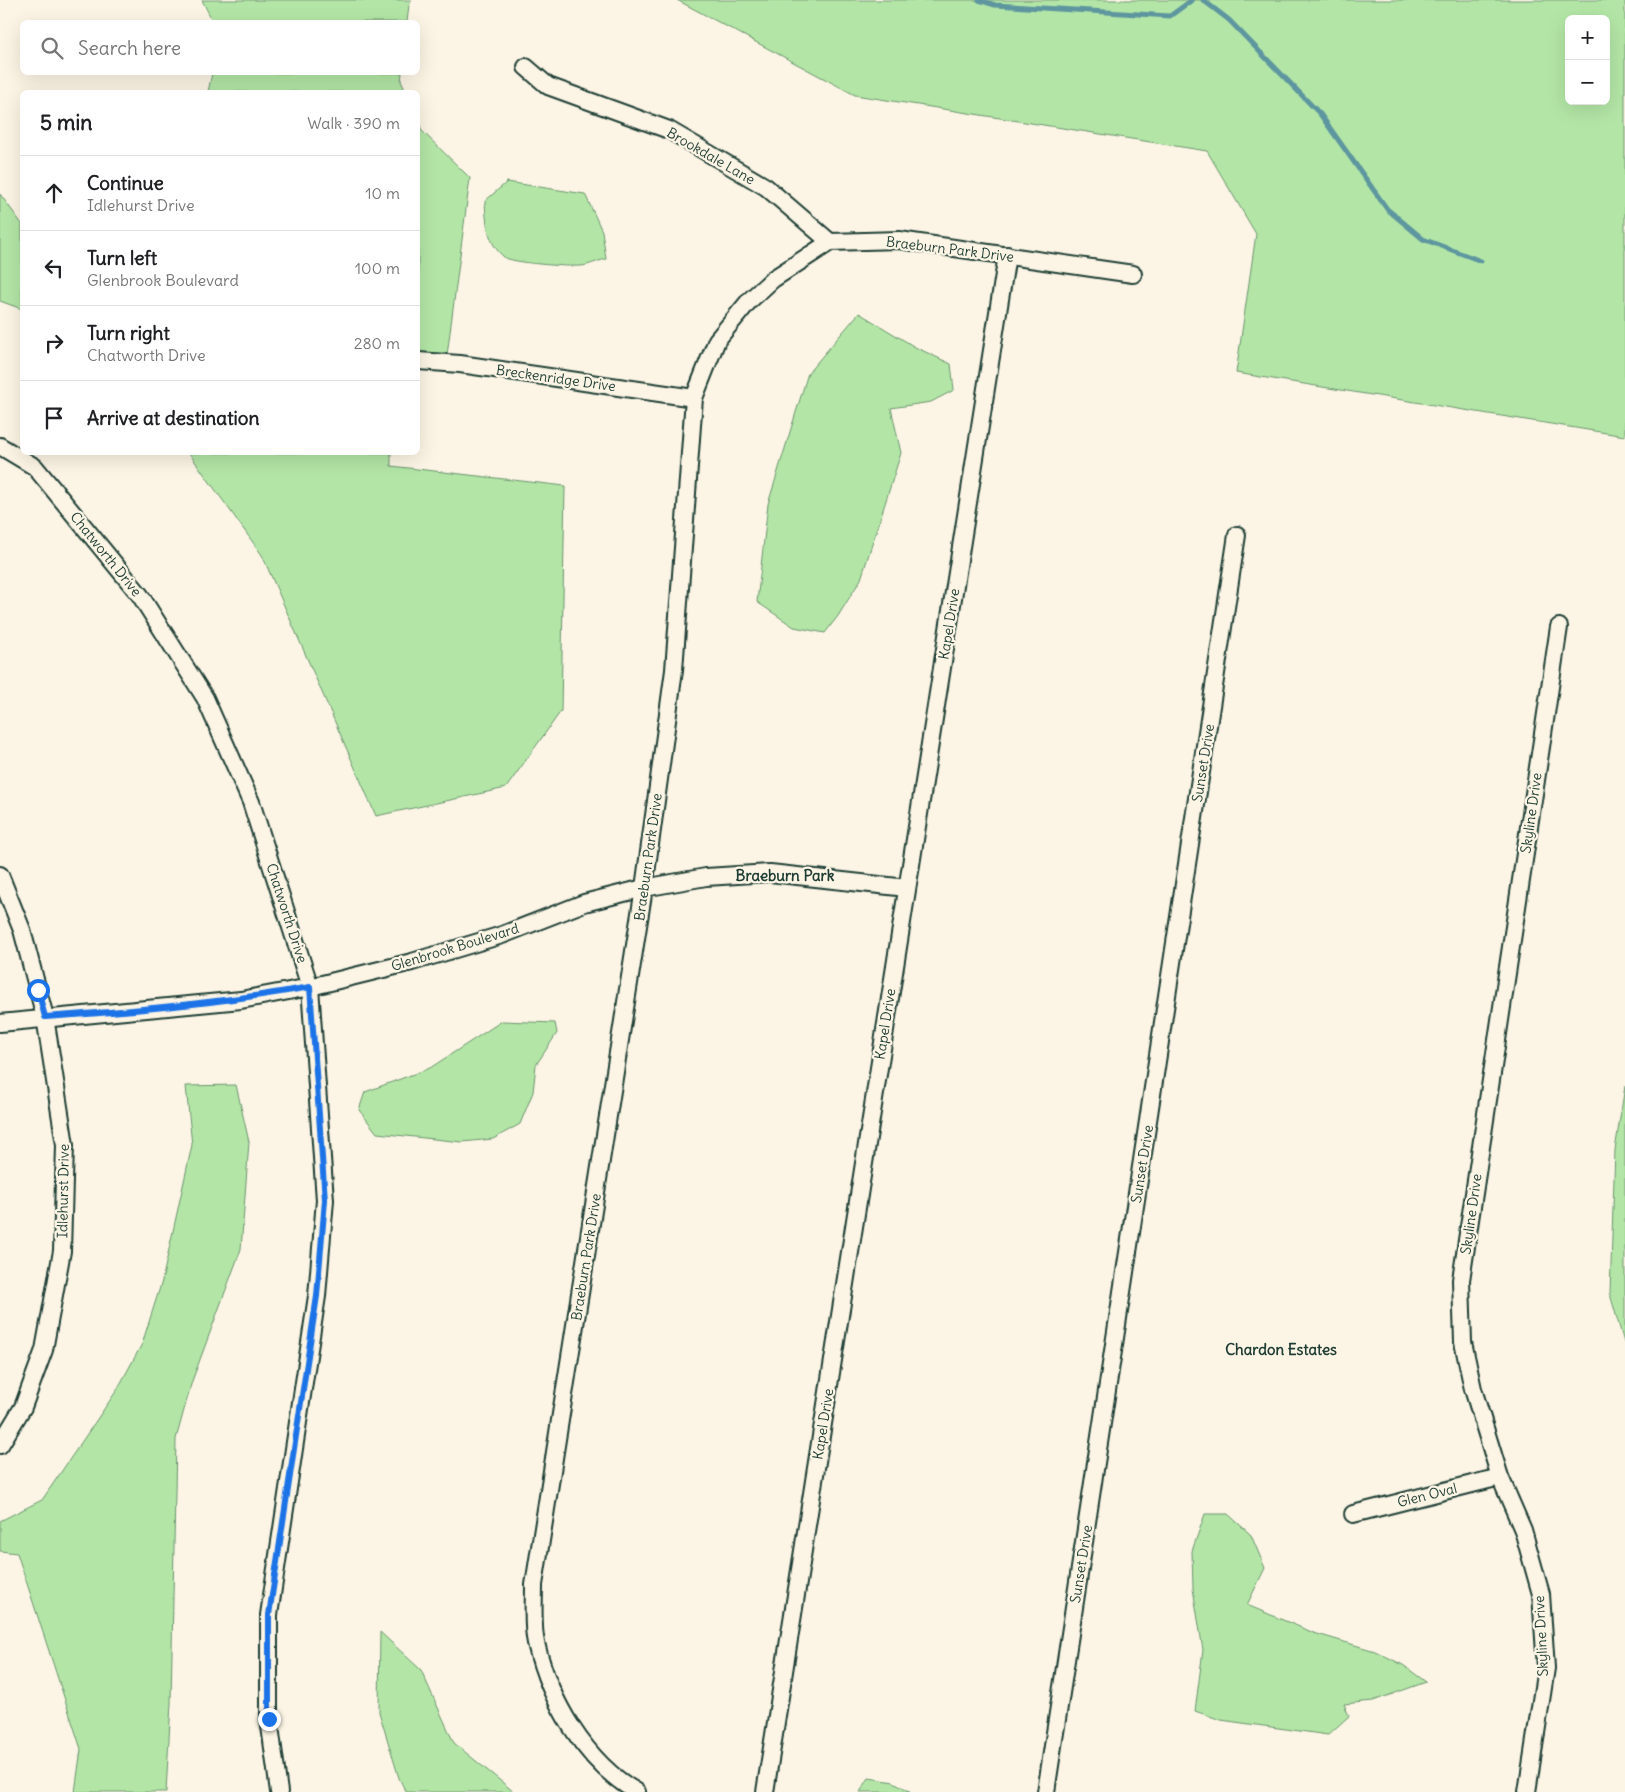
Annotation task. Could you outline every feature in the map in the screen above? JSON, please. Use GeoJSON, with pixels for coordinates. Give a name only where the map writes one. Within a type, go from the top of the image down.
{"type":"FeatureCollection","features":[{"type":"Feature","properties":{"kind":"street","name":"Brookdale Lane"},"geometry":{"type":"LineString","coordinates":[[526,66],[548,86],[669,130],[766,187],[830,242]]}},
{"type":"Feature","properties":{"kind":"street","name":"Braeburn Park Drive"},"geometry":{"type":"LineString","coordinates":[[637,1792],[623,1784],[583,1743],[564,1717],[549,1682],[536,1642],[534,1586],[644,888],[674,670],[694,398],[717,340],[749,301],[773,279],[830,242],[899,240],[1133,274]]}},
{"type":"Feature","properties":{"kind":"street","name":"Kapel Drive"},"geometry":{"type":"LineString","coordinates":[[766,1792],[1007,256]]}},
{"type":"Feature","properties":{"kind":"street","name":"Breckenridge Drive"},"geometry":{"type":"LineString","coordinates":[[420,361],[460,364],[694,398]]}},
{"type":"Feature","properties":{"kind":"street","name":"Chatworth Drive"},"geometry":{"type":"LineString","coordinates":[[0,446],[35,468],[140,595],[205,698],[251,802],[310,987],[325,1200],[317,1296],[269,1615],[269,1719],[279,1792]]}},
{"type":"Feature","properties":{"kind":"street","name":"Sunset Drive"},"geometry":{"type":"LineString","coordinates":[[1046,1792],[1237,535]]}},
{"type":"Feature","properties":{"kind":"street","name":"Skyline Drive"},"geometry":{"type":"LineString","coordinates":[[1527,1792],[1546,1668],[1541,1594],[1523,1530],[1500,1477],[1472,1389],[1463,1342],[1461,1280],[1559,627]]}},
{"type":"Feature","properties":{"kind":"street","name":"Glenbrook Boulevard"},"geometry":{"type":"LineString","coordinates":[[0,1023],[45,1017],[137,1011],[241,1000],[310,987],[421,959],[502,935],[584,903],[644,888],[706,877],[770,873],[907,888]]}},
{"type":"Feature","properties":{"kind":"street","name":"Idlehurst Drive"},"geometry":{"type":"LineString","coordinates":[[0,875],[22,930],[45,1017],[65,1145],[62,1251],[44,1350],[23,1407],[0,1445]]}},
{"type":"Feature","properties":{"kind":"street","name":"Glen Oval"},"geometry":{"type":"LineString","coordinates":[[1353,1514],[1500,1477]]}},
{"type":"Feature","properties":{"kind":"green space"},"geometry":{"type":"Polygon","coordinates":[[[202,0],[412,0],[409,5],[407,20],[212,20],[202,0]]]}},
{"type":"Feature","properties":{"kind":"green space"},"geometry":{"type":"Polygon","coordinates":[[[677,0],[1625,0],[1625,436],[1236,373],[1256,234],[1207,151],[855,95],[677,0]]]}},
{"type":"Feature","properties":{"kind":"green space"},"geometry":{"type":"Polygon","coordinates":[[[212,75],[402,75],[401,81],[405,90],[208,90],[212,75]]]}},
{"type":"Feature","properties":{"kind":"green space"},"geometry":{"type":"Polygon","coordinates":[[[420,126],[422,131],[470,178],[446,363],[420,361],[420,126]]]}},
{"type":"Feature","properties":{"kind":"green space"},"geometry":{"type":"Polygon","coordinates":[[[507,182],[585,194],[602,231],[606,259],[586,265],[574,266],[528,263],[504,257],[498,251],[491,238],[487,224],[485,201],[507,182]]]}},
{"type":"Feature","properties":{"kind":"green space"},"geometry":{"type":"Polygon","coordinates":[[[0,194],[20,221],[20,308],[0,301],[0,194]]]}},
{"type":"Feature","properties":{"kind":"green space"},"geometry":{"type":"Polygon","coordinates":[[[859,313],[915,347],[951,364],[954,390],[931,402],[891,408],[901,453],[861,579],[825,633],[794,627],[757,602],[768,504],[808,373],[859,313]]]}},
{"type":"Feature","properties":{"kind":"green space"},"geometry":{"type":"Polygon","coordinates":[[[190,455],[391,455],[391,466],[565,486],[561,711],[506,788],[376,816],[262,555],[190,455]]]}},
{"type":"Feature","properties":{"kind":"green space"},"geometry":{"type":"Polygon","coordinates":[[[502,1021],[555,1023],[557,1033],[536,1065],[533,1092],[520,1124],[493,1139],[462,1142],[377,1133],[359,1110],[365,1092],[430,1068],[502,1021]]]}},
{"type":"Feature","properties":{"kind":"green space"},"geometry":{"type":"Polygon","coordinates":[[[236,1085],[249,1142],[241,1249],[192,1381],[176,1439],[171,1703],[166,1792],[75,1792],[81,1749],[17,1553],[0,1551],[0,1521],[42,1500],[117,1390],[142,1344],[162,1281],[192,1145],[186,1086],[236,1085]]]}},
{"type":"Feature","properties":{"kind":"green space"},"geometry":{"type":"Polygon","coordinates":[[[1625,1086],[1625,1346],[1610,1294],[1615,1150],[1625,1086]]]}},
{"type":"Feature","properties":{"kind":"green space"},"geometry":{"type":"Polygon","coordinates":[[[1205,1514],[1228,1514],[1251,1535],[1265,1568],[1247,1605],[1314,1633],[1375,1651],[1403,1665],[1426,1682],[1373,1701],[1344,1704],[1349,1716],[1328,1735],[1221,1720],[1195,1711],[1203,1650],[1193,1589],[1192,1551],[1205,1514]]]}},
{"type":"Feature","properties":{"kind":"green space"},"geometry":{"type":"Polygon","coordinates":[[[380,1632],[421,1670],[454,1743],[514,1792],[406,1792],[399,1778],[379,1712],[380,1632]]]}},
{"type":"Feature","properties":{"kind":"green space"},"geometry":{"type":"Polygon","coordinates":[[[869,1778],[894,1782],[911,1792],[860,1792],[869,1778]]]}},
{"type":"Feature","properties":{"kind":"waterway"},"geometry":{"type":"LineString","coordinates":[[979,0],[995,5],[1170,16],[1192,0]]}},
{"type":"Feature","properties":{"kind":"waterway"},"geometry":{"type":"LineString","coordinates":[[1203,0],[1229,20],[1320,114],[1387,209],[1423,239],[1481,261]]}},
{"type":"Feature","properties":{"kind":"district","name":"Braeburn Park"},"geometry":{"type":"Point","coordinates":[785,875]}},
{"type":"Feature","properties":{"kind":"district","name":"Chardon Estates"},"geometry":{"type":"Point","coordinates":[1281,1349]}},
{"type":"Feature","properties":{"kind":"route"},"geometry":{"type":"LineString","coordinates":[[38,990],[45,1017],[137,1011],[241,1000],[310,987],[325,1200],[317,1296],[269,1615],[269,1719]]}}]}
